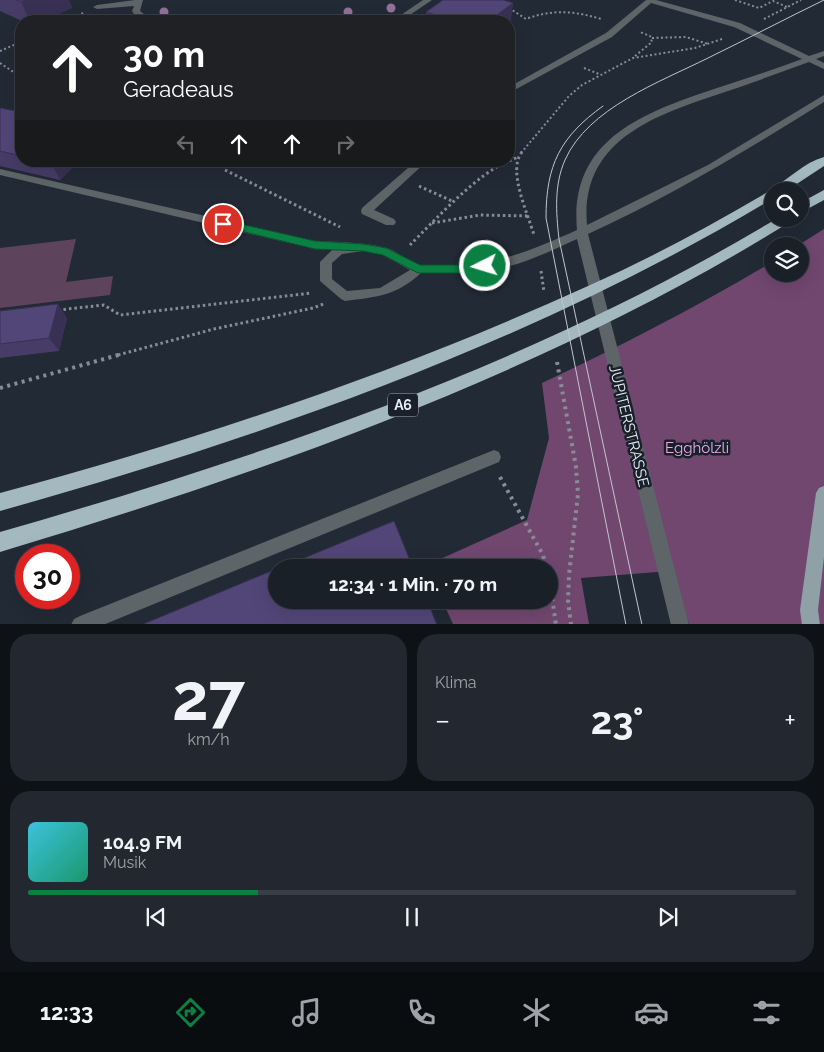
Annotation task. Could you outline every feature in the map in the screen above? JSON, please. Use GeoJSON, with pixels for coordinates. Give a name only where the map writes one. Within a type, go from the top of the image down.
{"type":"FeatureCollection","features":[{"type":"Feature","properties":{"kind":"highway"},"geometry":{"type":"LineString","coordinates":[[791,182],[824,161]]}},
{"type":"Feature","properties":{"kind":"highway"},"geometry":{"type":"LineString","coordinates":[[809,203],[824,194]]}},
{"type":"Feature","properties":{"kind":"highway","name":"A6"},"geometry":{"type":"LineString","coordinates":[[0,502],[197,443],[351,390],[433,359],[551,309],[618,277],[677,248],[764,199]]}},
{"type":"Feature","properties":{"kind":"highway","name":"A6"},"geometry":{"type":"LineString","coordinates":[[0,542],[197,480],[296,446],[511,362],[651,295],[772,227]]}},
{"type":"Feature","properties":{"kind":"main road"},"geometry":{"type":"LineString","coordinates":[[808,620],[824,493]]}},
{"type":"Feature","properties":{"kind":"street"},"geometry":{"type":"LineString","coordinates":[[405,15],[428,0]]}},
{"type":"Feature","properties":{"kind":"street"},"geometry":{"type":"LineString","coordinates":[[515,87],[586,49],[621,26],[651,1],[737,25],[824,66]]}},
{"type":"Feature","properties":{"kind":"street"},"geometry":{"type":"LineString","coordinates":[[97,7],[138,2],[136,11],[138,15]]}},
{"type":"Feature","properties":{"kind":"street","name":"JUPITERSTRASSE"},"geometry":{"type":"LineString","coordinates":[[682,623],[622,400],[584,246],[581,208],[587,178],[598,157],[616,138],[640,122],[668,108],[810,59],[824,52]]}},
{"type":"Feature","properties":{"kind":"street"},"geometry":{"type":"LineString","coordinates":[[0,172],[315,245],[363,247],[386,252],[418,269],[468,269],[502,264],[534,254],[618,216],[712,167],[824,98]]}},
{"type":"Feature","properties":{"kind":"street"},"geometry":{"type":"LineString","coordinates":[[390,222],[366,210],[415,167]]}},
{"type":"Feature","properties":{"kind":"street"},"geometry":{"type":"LineString","coordinates":[[363,247],[339,250],[326,262],[326,281],[345,296],[382,292],[409,277],[418,269]]}},
{"type":"Feature","properties":{"kind":"street"},"geometry":{"type":"LineString","coordinates":[[80,624],[492,458]]}},
{"type":"Feature","properties":{"kind":"path"},"geometry":{"type":"LineString","coordinates":[[735,0],[759,8],[773,1],[788,7]]}},
{"type":"Feature","properties":{"kind":"path"},"geometry":{"type":"LineString","coordinates":[[767,18],[801,0]]}},
{"type":"Feature","properties":{"kind":"path"},"geometry":{"type":"LineString","coordinates":[[506,6],[526,19],[545,13],[571,12],[621,26],[652,38],[686,37],[708,44]]}},
{"type":"Feature","properties":{"kind":"path"},"geometry":{"type":"LineString","coordinates":[[515,158],[575,90],[633,58],[652,42],[652,38]]}},
{"type":"Feature","properties":{"kind":"path"},"geometry":{"type":"LineString","coordinates":[[633,58],[708,44],[719,40]]}},
{"type":"Feature","properties":{"kind":"path"},"geometry":{"type":"LineString","coordinates":[[0,51],[15,45]]}},
{"type":"Feature","properties":{"kind":"path"},"geometry":{"type":"LineString","coordinates":[[0,63],[15,73]]}},
{"type":"Feature","properties":{"kind":"path"},"geometry":{"type":"LineString","coordinates":[[588,69],[600,75]]}},
{"type":"Feature","properties":{"kind":"path"},"geometry":{"type":"LineString","coordinates":[[518,157],[517,180],[533,227]]}},
{"type":"Feature","properties":{"kind":"path"},"geometry":{"type":"LineString","coordinates":[[220,167],[352,232],[363,247]]}},
{"type":"Feature","properties":{"kind":"path"},"geometry":{"type":"LineString","coordinates":[[404,260],[408,248],[432,223],[479,180],[499,167]]}},
{"type":"Feature","properties":{"kind":"path"},"geometry":{"type":"LineString","coordinates":[[437,194],[454,202]]}},
{"type":"Feature","properties":{"kind":"path"},"geometry":{"type":"LineString","coordinates":[[432,223],[480,215],[528,216]]}},
{"type":"Feature","properties":{"kind":"path"},"geometry":{"type":"LineString","coordinates":[[57,310],[104,305],[120,315],[308,293],[345,296]]}},
{"type":"Feature","properties":{"kind":"path"},"geometry":{"type":"LineString","coordinates":[[0,388],[214,329],[313,308],[345,296]]}},
{"type":"Feature","properties":{"kind":"path"},"geometry":{"type":"LineString","coordinates":[[569,427],[576,467],[578,494],[569,574],[568,600],[571,624]]}},
{"type":"Feature","properties":{"kind":"path"},"geometry":{"type":"LineString","coordinates":[[492,458],[544,559]]}},
{"type":"Feature","properties":{"kind":"path"},"geometry":{"type":"LineString","coordinates":[[554,609],[556,624]]}},
{"type":"Feature","properties":{"kind":"shaded area"},"geometry":{"type":"Polygon","coordinates":[[[76,239],[66,282],[113,276],[110,295],[0,308],[0,248],[76,239]]]}},
{"type":"Feature","properties":{"kind":"green space","name":"Egghölzli"},"geometry":{"type":"Polygon","coordinates":[[[824,229],[824,624],[689,624],[670,571],[581,578],[589,624],[453,624],[446,609],[558,609],[558,559],[440,559],[527,520],[549,438],[542,383],[659,325],[764,267],[764,282],[809,282],[809,238],[824,229]]]}},
{"type":"Feature","properties":{"kind":"building"},"geometry":{"type":"Polygon","coordinates":[[[443,0],[503,0],[513,3],[497,15],[436,15],[426,12],[443,0]]]}},
{"type":"Feature","properties":{"kind":"building"},"geometry":{"type":"Polygon","coordinates":[[[0,108],[15,111],[15,155],[0,151],[0,108]]]}},
{"type":"Feature","properties":{"kind":"building"},"geometry":{"type":"Polygon","coordinates":[[[58,304],[49,338],[0,344],[0,311],[58,304]]]}},
{"type":"Feature","properties":{"kind":"building"},"geometry":{"type":"Polygon","coordinates":[[[394,521],[409,559],[302,559],[394,521]]]}},
{"type":"Feature","properties":{"kind":"building"},"geometry":{"type":"Polygon","coordinates":[[[268,572],[268,609],[431,609],[437,624],[143,624],[268,572]]]}},
{"type":"Feature","properties":{"kind":"tram line"},"geometry":{"type":"LineString","coordinates":[[642,624],[559,239],[557,189],[561,169],[576,142],[590,125],[627,98],[824,0]]}},
{"type":"Feature","properties":{"kind":"tram line"},"geometry":{"type":"LineString","coordinates":[[603,106],[576,129],[558,154],[549,182],[546,218],[626,624]]}},
{"type":"Feature","properties":{"kind":"route"},"geometry":{"type":"LineString","coordinates":[[223,224],[315,245],[363,247],[386,252],[418,269],[468,269],[485,266]]}}]}
